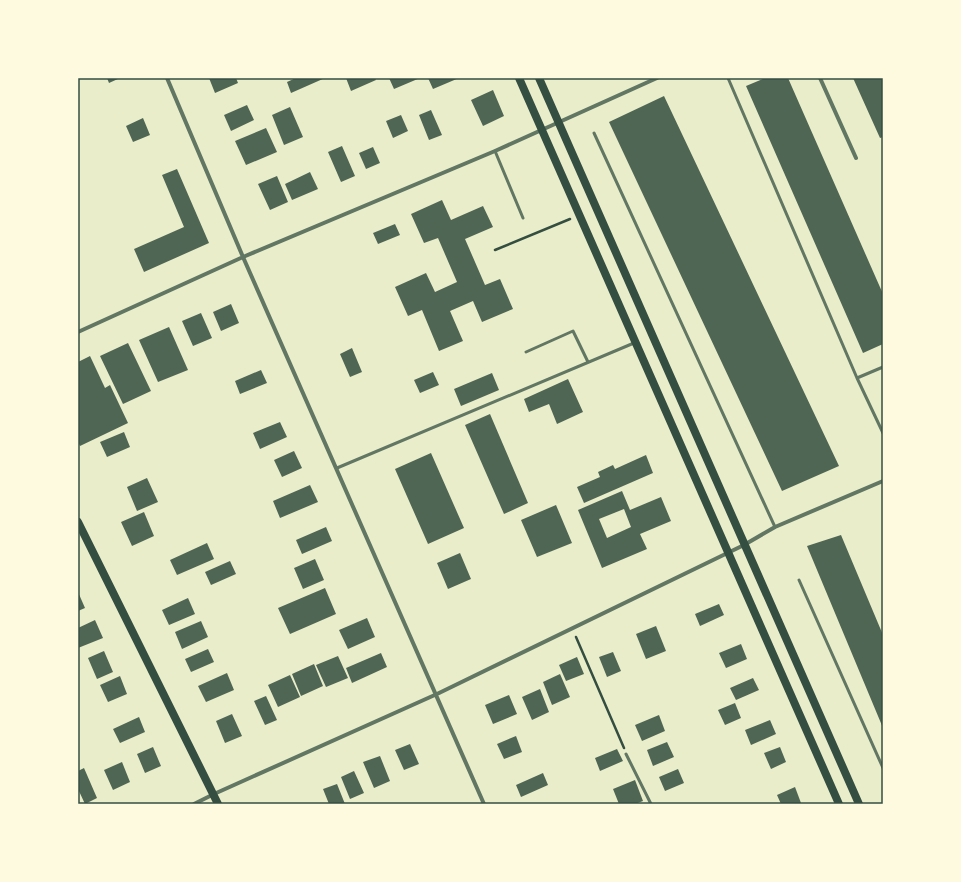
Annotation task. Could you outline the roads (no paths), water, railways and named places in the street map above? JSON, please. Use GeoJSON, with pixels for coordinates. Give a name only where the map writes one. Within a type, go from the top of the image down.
{"type":"FeatureCollection","features":[{"type":"Feature","properties":{"kind":"main road"},"geometry":{"type":"LineString","coordinates":[[519,78],[839,804]]}},
{"type":"Feature","properties":{"kind":"main road"},"geometry":{"type":"LineString","coordinates":[[539,78],[859,804]]}},
{"type":"Feature","properties":{"kind":"main road"},"geometry":{"type":"LineString","coordinates":[[78,522],[218,804]]}},
{"type":"Feature","properties":{"kind":"street"},"geometry":{"type":"LineString","coordinates":[[167,78],[243,257],[437,694],[484,804]]}},
{"type":"Feature","properties":{"kind":"street"},"geometry":{"type":"LineString","coordinates":[[78,332],[243,257],[495,151],[657,78]]}},
{"type":"Feature","properties":{"kind":"street"},"geometry":{"type":"LineString","coordinates":[[820,78],[856,158]]}},
{"type":"Feature","properties":{"kind":"street"},"geometry":{"type":"LineString","coordinates":[[194,804],[437,694],[572,629],[728,551],[744,545],[775,527],[883,481]]}},
{"type":"Feature","properties":{"kind":"lane"},"geometry":{"type":"LineString","coordinates":[[728,78],[857,378],[883,433]]}},
{"type":"Feature","properties":{"kind":"lane"},"geometry":{"type":"LineString","coordinates":[[594,133],[775,527]]}},
{"type":"Feature","properties":{"kind":"lane"},"geometry":{"type":"LineString","coordinates":[[495,151],[523,218]]}},
{"type":"Feature","properties":{"kind":"lane"},"geometry":{"type":"LineString","coordinates":[[526,352],[573,331],[588,362]]}},
{"type":"Feature","properties":{"kind":"lane"},"geometry":{"type":"LineString","coordinates":[[337,468],[635,342]]}},
{"type":"Feature","properties":{"kind":"lane"},"geometry":{"type":"LineString","coordinates":[[857,378],[883,367]]}},
{"type":"Feature","properties":{"kind":"lane"},"geometry":{"type":"LineString","coordinates":[[799,580],[883,768]]}},
{"type":"Feature","properties":{"kind":"lane"},"geometry":{"type":"LineString","coordinates":[[626,754],[651,804]]}}]}
